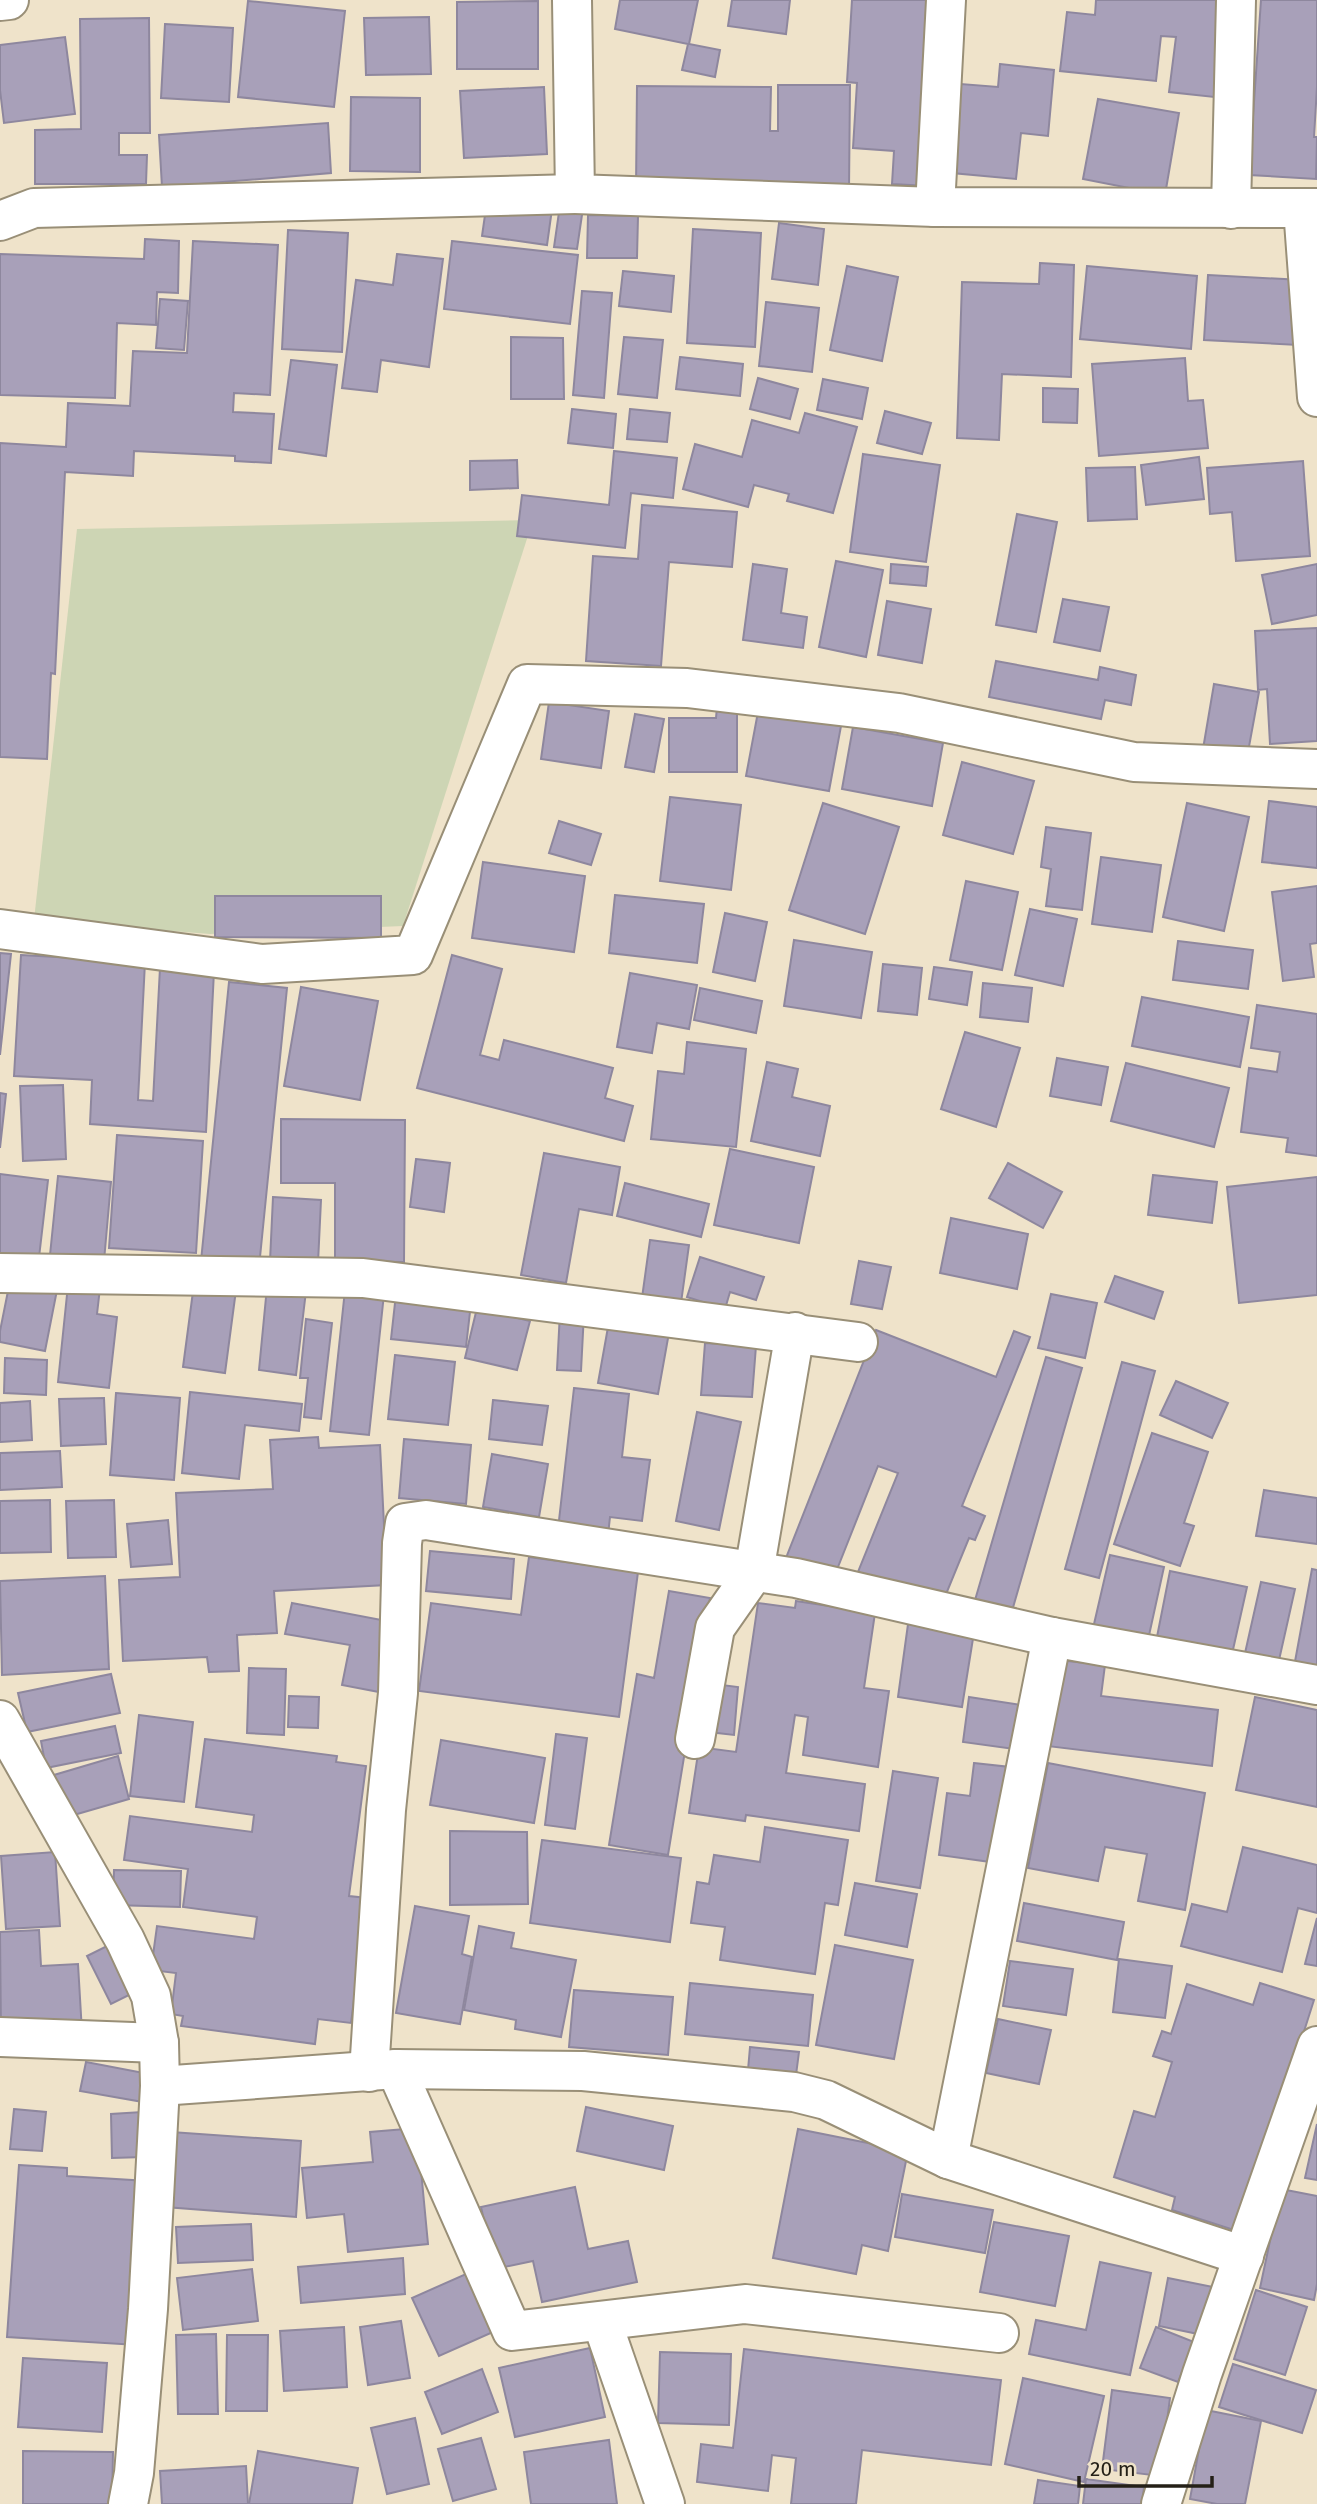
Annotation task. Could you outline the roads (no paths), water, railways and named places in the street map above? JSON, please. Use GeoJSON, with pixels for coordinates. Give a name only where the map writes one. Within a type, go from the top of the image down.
{"type":"FeatureCollection","features":[{"type":"Feature","properties":{"kind":"street"},"geometry":{"type":"LineString","coordinates":[[0,1],[9,0]]}},
{"type":"Feature","properties":{"kind":"street"},"geometry":{"type":"LineString","coordinates":[[572,0],[575,194]]}},
{"type":"Feature","properties":{"kind":"street"},"geometry":{"type":"LineString","coordinates":[[934,207],[946,0]]}},
{"type":"Feature","properties":{"kind":"street"},"geometry":{"type":"LineString","coordinates":[[1231,209],[1236,0]]}},
{"type":"Feature","properties":{"kind":"street"},"geometry":{"type":"LineString","coordinates":[[0,221],[34,208],[575,194],[934,207],[1310,208],[1317,397]]}},
{"type":"Feature","properties":{"kind":"street"},"geometry":{"type":"LineString","coordinates":[[0,929],[262,964],[413,954],[527,684],[687,688],[899,713],[1134,762],[1317,769]]}},
{"type":"Feature","properties":{"kind":"street"},"geometry":{"type":"LineString","coordinates":[[0,1273],[363,1278],[858,1342]]}},
{"type":"Feature","properties":{"kind":"street"},"geometry":{"type":"LineString","coordinates":[[695,1739],[715,1628],[754,1572],[795,1332]]}},
{"type":"Feature","properties":{"kind":"street"},"geometry":{"type":"LineString","coordinates":[[999,2333],[746,2304],[512,2331],[382,2071],[386,1824],[398,1693],[402,1543],[405,1523],[426,1520],[796,1578],[1052,1637],[1317,1685]]}},
{"type":"Feature","properties":{"kind":"street"},"geometry":{"type":"LineString","coordinates":[[948,2159],[1052,1637]]}},
{"type":"Feature","properties":{"kind":"street"},"geometry":{"type":"LineString","coordinates":[[0,1720],[125,1940],[151,1996],[159,2043],[160,2086],[148,2309],[134,2473],[128,2504]]}},
{"type":"Feature","properties":{"kind":"street"},"geometry":{"type":"LineString","coordinates":[[0,2037],[159,2043]]}},
{"type":"Feature","properties":{"kind":"street"},"geometry":{"type":"LineString","coordinates":[[1161,2504],[1202,2374],[1317,2046]]}},
{"type":"Feature","properties":{"kind":"street"},"geometry":{"type":"LineString","coordinates":[[160,2086],[382,2071],[583,2071],[794,2092],[826,2100],[948,2159],[1244,2256]]}},
{"type":"Feature","properties":{"kind":"street"},"geometry":{"type":"LineString","coordinates":[[603,2322],[665,2504]]}}]}
